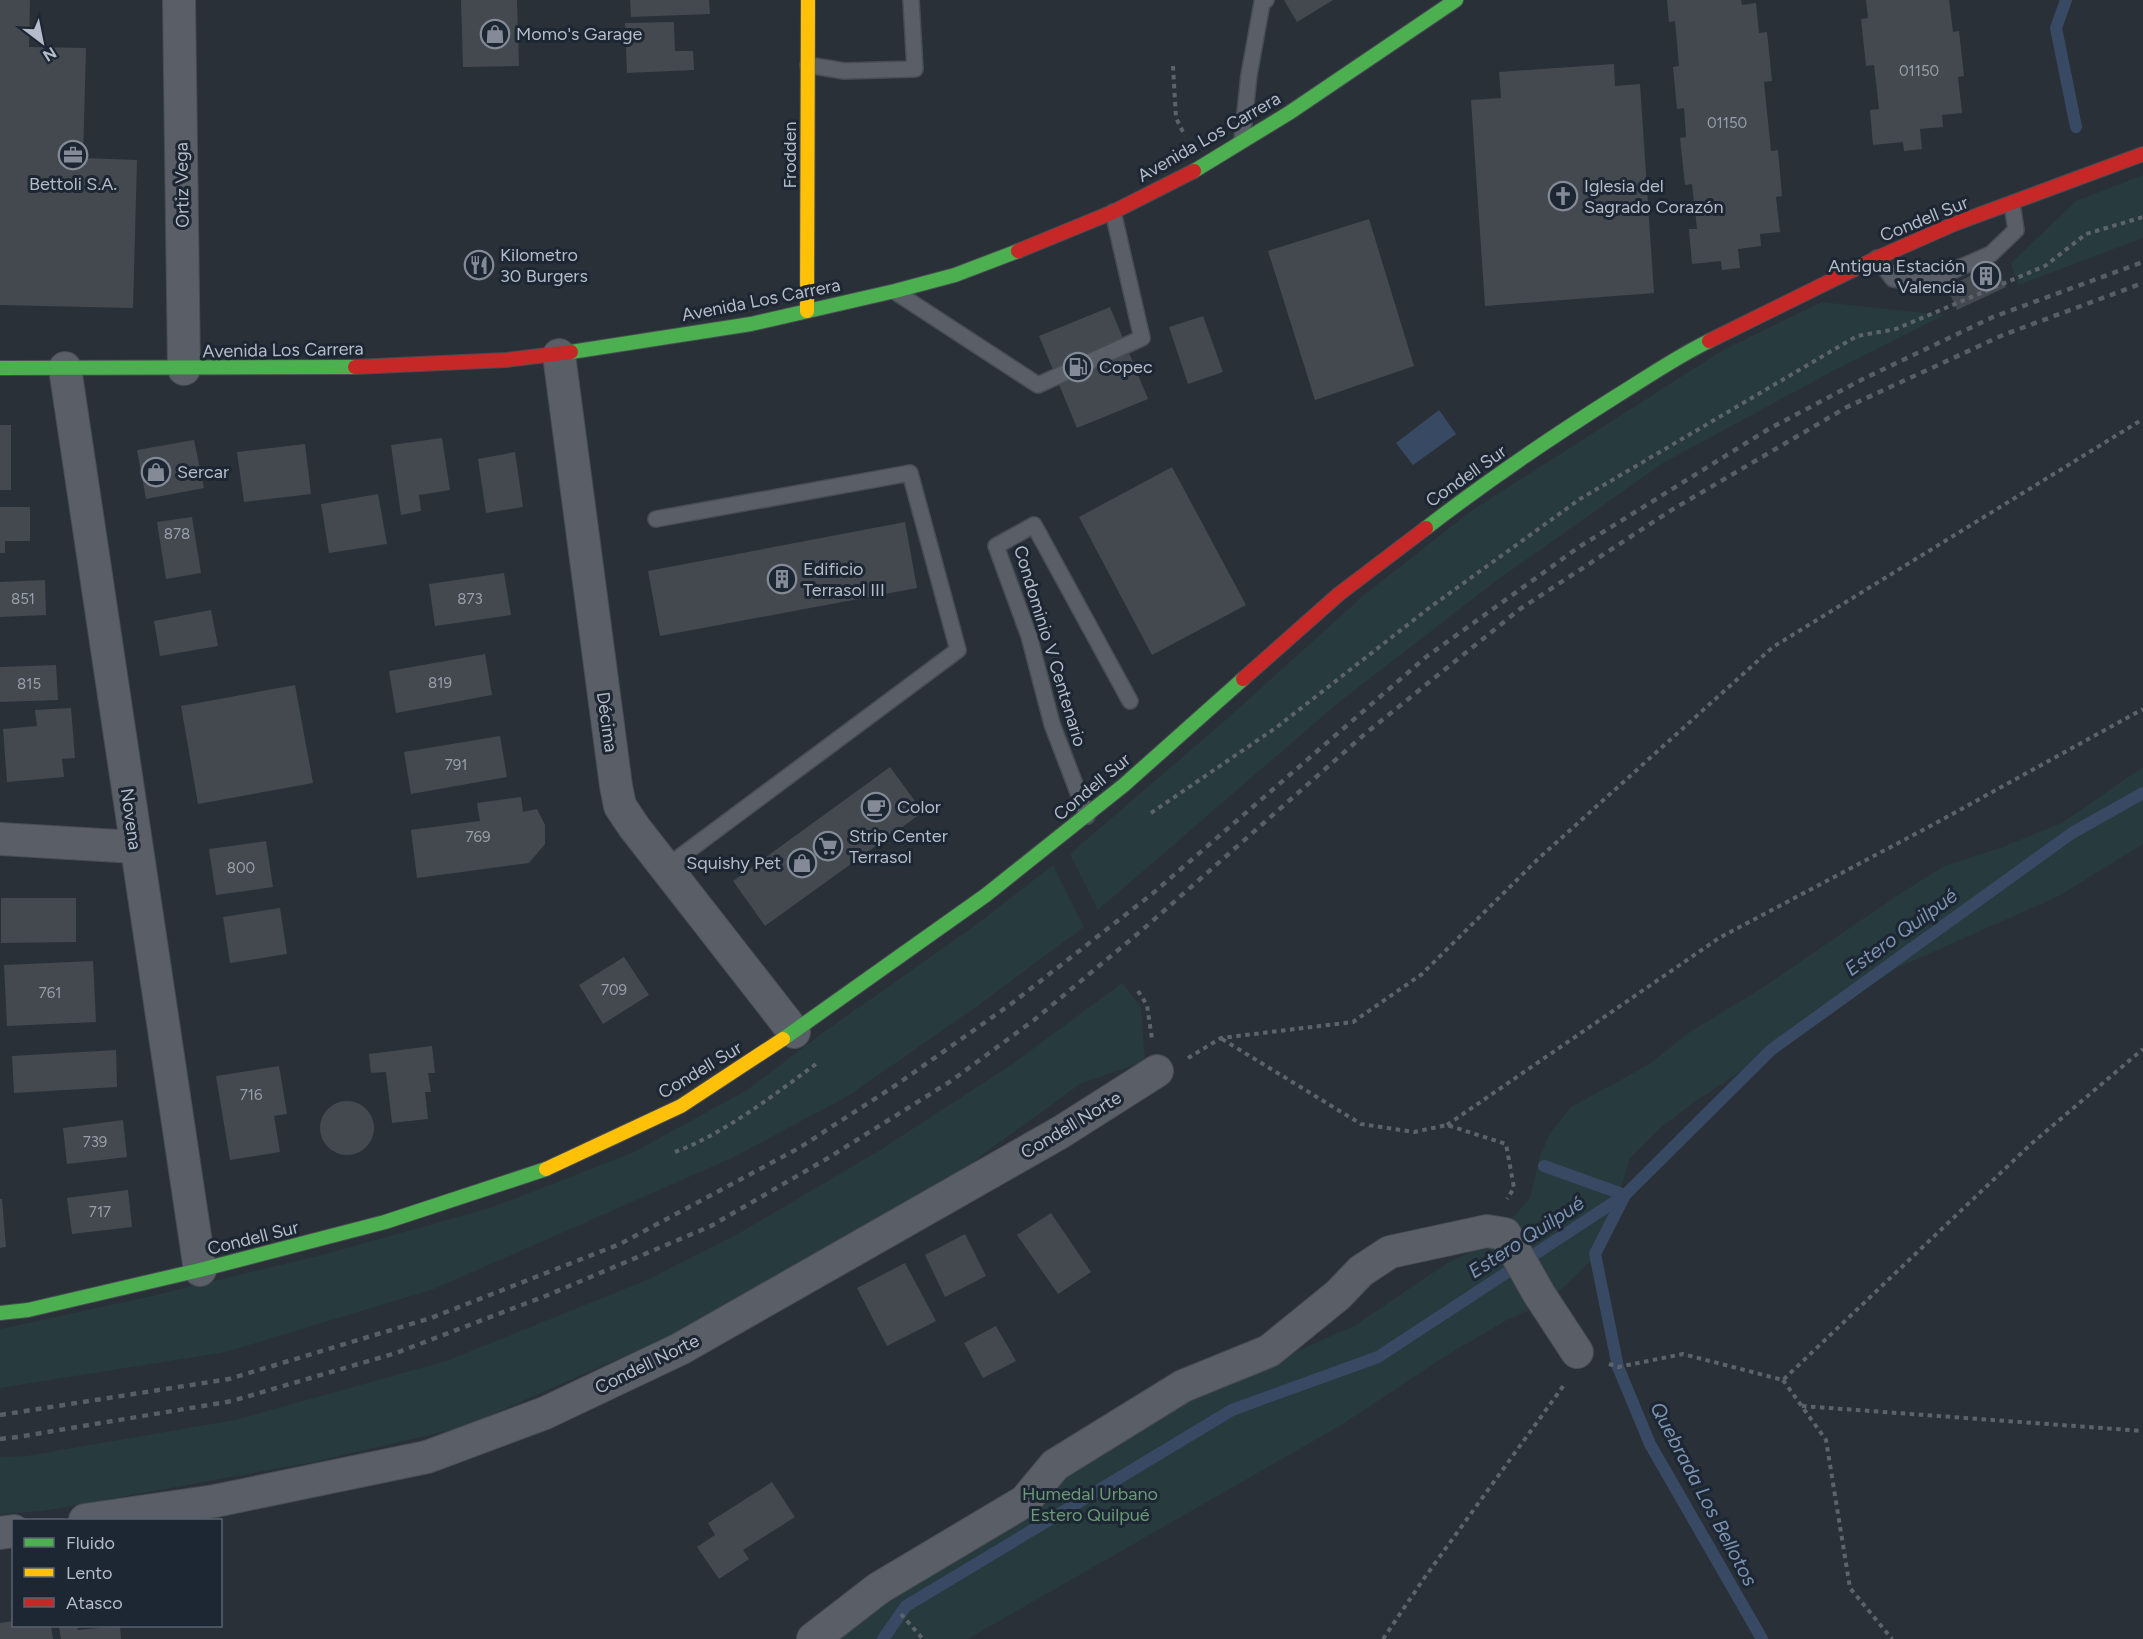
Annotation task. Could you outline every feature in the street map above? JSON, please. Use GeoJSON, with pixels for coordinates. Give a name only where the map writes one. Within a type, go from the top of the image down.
{"type":"FeatureCollection","features":[{"type":"Feature","properties":{"kind":"street","name":"Ortiz Vega"},"geometry":{"type":"LineString","coordinates":[[179,0],[184,369]]}},
{"type":"Feature","properties":{"kind":"street","name":"Frodden"},"geometry":{"type":"LineString","coordinates":[[807,0],[807,311]]}},
{"type":"Feature","properties":{"kind":"street","name":"Avenida Los Carrera"},"geometry":{"type":"LineString","coordinates":[[0,368],[184,369],[450,364],[559,355],[751,324],[895,291],[955,275],[1113,212],[1178,180],[1289,113],[1448,1]]}},
{"type":"Feature","properties":{"kind":"street","name":"Condell Sur"},"geometry":{"type":"LineString","coordinates":[[0,1313],[28,1310],[200,1270],[385,1222],[548,1168],[681,1106],[794,1032],[986,896],[1087,816],[1339,594],[1484,484],[1595,410],[1688,351],[1877,258],[1954,224],[2143,154]]}},
{"type":"Feature","properties":{"kind":"street","name":"Décima"},"geometry":{"type":"LineString","coordinates":[[559,355],[616,786],[621,806],[665,868],[794,1032]]}},
{"type":"Feature","properties":{"kind":"street","name":"Novena"},"geometry":{"type":"LineString","coordinates":[[65,368],[200,1270]]}},
{"type":"Feature","properties":{"kind":"street"},"geometry":{"type":"LineString","coordinates":[[0,839],[135,847]]}},
{"type":"Feature","properties":{"kind":"street","name":"Condell Norte"},"geometry":{"type":"LineString","coordinates":[[98,1519],[215,1501],[426,1457],[545,1413],[680,1349],[1061,1132],[1157,1071]]}},
{"type":"Feature","properties":{"kind":"street"},"geometry":{"type":"LineString","coordinates":[[813,1639],[879,1588],[1025,1501],[1055,1465],[1183,1386],[1269,1351],[1338,1295],[1361,1272],[1390,1252],[1496,1232],[1539,1294],[1574,1364]]}},
{"type":"Feature","properties":{"kind":"lane"},"geometry":{"type":"LineString","coordinates":[[808,65],[844,71],[915,69],[911,0]]}},
{"type":"Feature","properties":{"kind":"lane"},"geometry":{"type":"LineString","coordinates":[[1242,140],[1256,30],[1262,3],[1266,0]]}},
{"type":"Feature","properties":{"kind":"lane"},"geometry":{"type":"LineString","coordinates":[[1877,258],[1893,279],[1909,282],[1929,281],[1991,254],[2016,230],[2012,204]]}},
{"type":"Feature","properties":{"kind":"lane"},"geometry":{"type":"LineString","coordinates":[[895,291],[1038,385],[1142,338],[1113,212]]}},
{"type":"Feature","properties":{"kind":"lane"},"geometry":{"type":"LineString","coordinates":[[656,519],[910,473],[958,650],[665,868]]}},
{"type":"Feature","properties":{"kind":"lane","name":"Condominio V Centenario"},"geometry":{"type":"LineString","coordinates":[[1087,816],[1052,724],[1029,636],[996,546],[1034,525],[1130,701]]}},
{"type":"Feature","properties":{"kind":"path"},"geometry":{"type":"LineString","coordinates":[[1173,66],[1176,118]]}},
{"type":"Feature","properties":{"kind":"path"},"geometry":{"type":"LineString","coordinates":[[2143,419],[1773,647],[1537,860],[1422,974],[1353,1022],[1221,1038],[1361,1124],[1414,1132],[1447,1125],[1719,938],[1936,823],[2143,709]]}},
{"type":"Feature","properties":{"kind":"path"},"geometry":{"type":"LineString","coordinates":[[1138,991],[1147,1005],[1157,1071]]}},
{"type":"Feature","properties":{"kind":"path"},"geometry":{"type":"LineString","coordinates":[[1783,1380],[2031,1144],[2143,1048]]}},
{"type":"Feature","properties":{"kind":"path"},"geometry":{"type":"LineString","coordinates":[[1447,1125],[1506,1144],[1514,1188],[1496,1232]]}},
{"type":"Feature","properties":{"kind":"path"},"geometry":{"type":"LineString","coordinates":[[1383,1639],[1574,1364],[1618,1367],[1683,1354],[1783,1380],[1826,1440],[1850,1588],[1892,1639]]}},
{"type":"Feature","properties":{"kind":"path"},"geometry":{"type":"LineString","coordinates":[[1802,1406],[2143,1431]]}},
{"type":"Feature","properties":{"kind":"green space"},"geometry":{"type":"Polygon","coordinates":[[[2143,175],[2143,238],[2018,285],[2011,263],[2076,201],[2143,175]]]}},
{"type":"Feature","properties":{"kind":"green space"},"geometry":{"type":"Polygon","coordinates":[[[1822,302],[1944,315],[1833,371],[1663,463],[1496,581],[1338,703],[1098,910],[1070,854],[1229,717],[1364,595],[1471,511],[1723,350],[1822,302]]]}},
{"type":"Feature","properties":{"kind":"green space","name":"Humedal Urbano Estero Quilpué"},"geometry":{"type":"Polygon","coordinates":[[[2143,767],[2143,844],[2059,896],[1899,967],[1693,1103],[1661,1127],[1630,1158],[1612,1219],[1589,1263],[1550,1300],[1505,1321],[1444,1357],[1343,1424],[968,1639],[817,1639],[1069,1452],[1354,1326],[1449,1262],[1490,1243],[1530,1198],[1540,1156],[1550,1133],[1571,1107],[1648,1065],[1687,1034],[1765,986],[1944,866],[2000,848],[2062,823],[2143,767]]]}},
{"type":"Feature","properties":{"kind":"green space"},"geometry":{"type":"Polygon","coordinates":[[[1053,865],[1084,927],[976,1007],[848,1096],[732,1158],[434,1289],[226,1352],[0,1388],[0,1329],[143,1298],[322,1255],[493,1207],[634,1152],[747,1090],[821,1034],[973,927],[1053,865]]]}},
{"type":"Feature","properties":{"kind":"green space"},"geometry":{"type":"Polygon","coordinates":[[[1122,983],[1141,1007],[1145,1061],[1080,1084],[948,1180],[723,1313],[463,1427],[314,1462],[43,1511],[0,1514],[0,1457],[26,1456],[235,1420],[446,1361],[647,1280],[736,1235],[880,1150],[1011,1065],[1122,983]]]}},
{"type":"Feature","properties":{"kind":"water"},"geometry":{"type":"Polygon","coordinates":[[[1439,410],[1456,434],[1413,465],[1396,443],[1439,410]]]}},
{"type":"Feature","properties":{"kind":"building","name":"Bettoli S.A."},"geometry":{"type":"Polygon","coordinates":[[[0,0],[30,0],[29,47],[86,48],[83,158],[137,160],[133,308],[0,305],[0,0]]]}},
{"type":"Feature","properties":{"kind":"building"},"geometry":{"type":"Polygon","coordinates":[[[461,0],[517,0],[519,66],[463,67],[461,0]]]}},
{"type":"Feature","properties":{"kind":"building"},"geometry":{"type":"Polygon","coordinates":[[[630,0],[709,0],[710,14],[631,17],[630,0]]]}},
{"type":"Feature","properties":{"kind":"building"},"geometry":{"type":"Polygon","coordinates":[[[1284,0],[1333,0],[1297,22],[1284,0]]]}},
{"type":"Feature","properties":{"kind":"building"},"geometry":{"type":"Polygon","coordinates":[[[1667,0],[1741,0],[1742,5],[1756,3],[1759,33],[1767,32],[1772,81],[1764,82],[1771,151],[1778,150],[1782,196],[1776,197],[1780,232],[1760,234],[1761,246],[1738,249],[1740,268],[1722,270],[1721,261],[1692,264],[1689,229],[1697,229],[1692,184],[1685,185],[1680,138],[1686,137],[1684,108],[1677,109],[1673,67],[1679,66],[1675,21],[1669,22],[1667,0]]]}},
{"type":"Feature","properties":{"kind":"building"},"geometry":{"type":"Polygon","coordinates":[[[1866,0],[1949,0],[1953,32],[1959,31],[1964,76],[1958,77],[1962,113],[1942,115],[1943,127],[1920,129],[1922,149],[1904,151],[1903,142],[1873,145],[1870,110],[1879,109],[1874,65],[1866,66],[1861,19],[1868,18],[1866,0]]]}},
{"type":"Feature","properties":{"kind":"building"},"geometry":{"type":"Polygon","coordinates":[[[674,22],[675,51],[693,51],[694,70],[627,73],[625,23],[674,22]]]}},
{"type":"Feature","properties":{"kind":"building","name":"Iglesia del Sagrado Corazón"},"geometry":{"type":"Polygon","coordinates":[[[1614,64],[1615,86],[1640,84],[1654,293],[1485,306],[1471,100],[1501,98],[1499,72],[1614,64]]]}},
{"type":"Feature","properties":{"kind":"building"},"geometry":{"type":"Polygon","coordinates":[[[1369,219],[1414,366],[1315,400],[1268,251],[1369,219]]]}},
{"type":"Feature","properties":{"kind":"building","name":"Antigua Estación Valencia"},"geometry":{"type":"Polygon","coordinates":[[[1995,264],[2006,287],[1957,310],[1947,287],[1995,264]]]}},
{"type":"Feature","properties":{"kind":"building"},"geometry":{"type":"Polygon","coordinates":[[[1110,307],[1148,399],[1077,428],[1039,336],[1110,307]]]}},
{"type":"Feature","properties":{"kind":"building"},"geometry":{"type":"Polygon","coordinates":[[[1203,316],[1223,372],[1188,384],[1169,327],[1203,316]]]}},
{"type":"Feature","properties":{"kind":"building"},"geometry":{"type":"Polygon","coordinates":[[[0,425],[11,425],[11,490],[0,490],[0,425]]]}},
{"type":"Feature","properties":{"kind":"building"},"geometry":{"type":"Polygon","coordinates":[[[442,438],[450,490],[419,495],[421,511],[401,515],[391,445],[442,438]]]}},
{"type":"Feature","properties":{"kind":"building"},"geometry":{"type":"Polygon","coordinates":[[[194,440],[204,488],[146,499],[137,450],[194,440]]]}},
{"type":"Feature","properties":{"kind":"building"},"geometry":{"type":"Polygon","coordinates":[[[305,444],[311,494],[244,502],[237,452],[305,444]]]}},
{"type":"Feature","properties":{"kind":"building"},"geometry":{"type":"Polygon","coordinates":[[[515,452],[523,507],[486,513],[478,459],[515,452]]]}},
{"type":"Feature","properties":{"kind":"building"},"geometry":{"type":"Polygon","coordinates":[[[1172,467],[1246,605],[1152,655],[1079,517],[1172,467]]]}},
{"type":"Feature","properties":{"kind":"building"},"geometry":{"type":"Polygon","coordinates":[[[378,494],[387,544],[329,553],[321,504],[378,494]]]}},
{"type":"Feature","properties":{"kind":"building"},"geometry":{"type":"Polygon","coordinates":[[[0,507],[30,507],[30,541],[5,541],[5,553],[0,553],[0,507]]]}},
{"type":"Feature","properties":{"kind":"building"},"geometry":{"type":"Polygon","coordinates":[[[192,517],[201,573],[166,579],[157,522],[192,517]]]}},
{"type":"Feature","properties":{"kind":"building","name":"Edificio Terrasol III"},"geometry":{"type":"Polygon","coordinates":[[[905,522],[917,588],[660,636],[648,571],[905,522]]]}},
{"type":"Feature","properties":{"kind":"building"},"geometry":{"type":"Polygon","coordinates":[[[504,573],[511,615],[435,626],[429,584],[504,573]]]}},
{"type":"Feature","properties":{"kind":"building"},"geometry":{"type":"Polygon","coordinates":[[[45,580],[46,615],[0,617],[0,582],[45,580]]]}},
{"type":"Feature","properties":{"kind":"building"},"geometry":{"type":"Polygon","coordinates":[[[211,610],[218,646],[160,656],[154,621],[211,610]]]}},
{"type":"Feature","properties":{"kind":"building"},"geometry":{"type":"Polygon","coordinates":[[[485,654],[492,695],[396,713],[389,671],[485,654]]]}},
{"type":"Feature","properties":{"kind":"building"},"geometry":{"type":"Polygon","coordinates":[[[56,665],[58,700],[0,702],[0,667],[56,665]]]}},
{"type":"Feature","properties":{"kind":"building"},"geometry":{"type":"Polygon","coordinates":[[[295,685],[313,783],[198,804],[181,706],[295,685]]]}},
{"type":"Feature","properties":{"kind":"building"},"geometry":{"type":"Polygon","coordinates":[[[71,708],[75,758],[62,759],[64,777],[7,782],[3,729],[37,726],[35,710],[71,708]]]}},
{"type":"Feature","properties":{"kind":"building"},"geometry":{"type":"Polygon","coordinates":[[[500,736],[507,777],[411,794],[404,752],[500,736]]]}},
{"type":"Feature","properties":{"kind":"building","name":"Strip Center Terrasol"},"geometry":{"type":"Polygon","coordinates":[[[890,767],[923,812],[765,926],[733,881],[890,767]]]}},
{"type":"Feature","properties":{"kind":"building"},"geometry":{"type":"Polygon","coordinates":[[[521,797],[523,812],[537,809],[545,825],[545,844],[529,863],[417,878],[411,830],[480,821],[477,803],[521,797]]]}},
{"type":"Feature","properties":{"kind":"building"},"geometry":{"type":"Polygon","coordinates":[[[266,841],[273,887],[216,895],[209,849],[266,841]]]}},
{"type":"Feature","properties":{"kind":"building"},"geometry":{"type":"Polygon","coordinates":[[[1,898],[76,898],[76,942],[1,943],[1,898]]]}},
{"type":"Feature","properties":{"kind":"building"},"geometry":{"type":"Polygon","coordinates":[[[280,908],[287,954],[230,963],[223,917],[280,908]]]}},
{"type":"Feature","properties":{"kind":"building"},"geometry":{"type":"Polygon","coordinates":[[[624,957],[649,995],[603,1024],[579,985],[624,957]]]}},
{"type":"Feature","properties":{"kind":"building"},"geometry":{"type":"Polygon","coordinates":[[[93,961],[96,1022],[7,1026],[4,965],[93,961]]]}},
{"type":"Feature","properties":{"kind":"building"},"geometry":{"type":"Polygon","coordinates":[[[432,1046],[435,1073],[428,1073],[431,1092],[425,1092],[428,1119],[392,1123],[386,1072],[371,1073],[369,1054],[432,1046]]]}},
{"type":"Feature","properties":{"kind":"building"},"geometry":{"type":"Polygon","coordinates":[[[116,1050],[117,1087],[14,1093],[12,1056],[116,1050]]]}},
{"type":"Feature","properties":{"kind":"building"},"geometry":{"type":"Polygon","coordinates":[[[279,1066],[287,1114],[274,1116],[280,1152],[230,1160],[216,1076],[279,1066]]]}},
{"type":"Feature","properties":{"kind":"building"},"geometry":{"type":"Polygon","coordinates":[[[347,1101],[357,1103],[366,1109],[372,1118],[374,1128],[372,1138],[366,1147],[357,1153],[347,1155],[337,1153],[328,1147],[322,1138],[320,1128],[322,1118],[328,1109],[337,1103],[347,1101]]]}},
{"type":"Feature","properties":{"kind":"building"},"geometry":{"type":"Polygon","coordinates":[[[123,1120],[127,1157],[67,1164],[63,1128],[123,1120]]]}},
{"type":"Feature","properties":{"kind":"building"},"geometry":{"type":"Polygon","coordinates":[[[128,1190],[132,1227],[72,1234],[67,1198],[128,1190]]]}},
{"type":"Feature","properties":{"kind":"building"},"geometry":{"type":"Polygon","coordinates":[[[0,1199],[2,1199],[6,1247],[0,1248],[0,1199]]]}},
{"type":"Feature","properties":{"kind":"building"},"geometry":{"type":"Polygon","coordinates":[[[1051,1213],[1091,1272],[1058,1294],[1017,1235],[1051,1213]]]}},
{"type":"Feature","properties":{"kind":"building"},"geometry":{"type":"Polygon","coordinates":[[[965,1234],[986,1276],[945,1297],[925,1255],[965,1234]]]}},
{"type":"Feature","properties":{"kind":"building"},"geometry":{"type":"Polygon","coordinates":[[[905,1263],[936,1321],[887,1346],[857,1288],[905,1263]]]}},
{"type":"Feature","properties":{"kind":"building"},"geometry":{"type":"Polygon","coordinates":[[[996,1326],[1016,1361],[983,1378],[964,1343],[996,1326]]]}},
{"type":"Feature","properties":{"kind":"building"},"geometry":{"type":"Polygon","coordinates":[[[772,1482],[795,1517],[743,1550],[749,1559],[719,1579],[697,1547],[715,1535],[708,1523],[772,1482]]]}},
{"type":"Feature","properties":{"kind":"building"},"geometry":{"type":"Polygon","coordinates":[[[12,1621],[12,1627],[51,1627],[53,1639],[0,1639],[0,1623],[12,1621]]]}},
{"type":"Feature","properties":{"kind":"building"},"geometry":{"type":"Polygon","coordinates":[[[59,1627],[77,1627],[78,1630],[120,1627],[121,1639],[61,1639],[59,1627]]]}},
{"type":"Feature","properties":{"kind":"waterway"},"geometry":{"type":"LineString","coordinates":[[2066,0],[2056,28],[2076,127]]}},
{"type":"Feature","properties":{"kind":"waterway","name":"Estero Quilpué"},"geometry":{"type":"LineString","coordinates":[[883,1639],[906,1606],[1232,1410],[1378,1357],[1625,1195],[1771,1050],[2072,833],[2143,793]]}},
{"type":"Feature","properties":{"kind":"waterway","name":"Quebrada Los Bellotos"},"geometry":{"type":"LineString","coordinates":[[1544,1166],[1625,1195],[1595,1254],[1618,1367],[1650,1444],[1762,1639]]}},
{"type":"Feature","properties":{"kind":"railway"},"geometry":{"type":"LineString","coordinates":[[0,1415],[229,1379],[431,1318],[620,1244],[799,1148],[896,1085],[1011,1004],[1152,894],[1426,657],[1579,547],[1767,430],[1863,379],[1993,317],[2143,262]]}},
{"type":"Feature","properties":{"kind":"railway"},"geometry":{"type":"LineString","coordinates":[[0,1439],[232,1401],[396,1353],[548,1295],[711,1226],[828,1158],[951,1081],[1034,1020],[1141,931],[1366,733],[1520,609],[1670,511],[1847,407],[2003,335],[2143,283]]}},
{"type":"Feature","properties":{"kind":"traffic: fast"},"geometry":{"type":"LineString","coordinates":[[1194,171],[1289,113],[1456,0]]}},
{"type":"Feature","properties":{"kind":"traffic: fast"},"geometry":{"type":"LineString","coordinates":[[571,352],[751,324],[955,275],[1018,251]]}},
{"type":"Feature","properties":{"kind":"traffic: fast"},"geometry":{"type":"LineString","coordinates":[[1426,528],[1567,428],[1661,368],[1709,341]]}},
{"type":"Feature","properties":{"kind":"traffic: fast"},"geometry":{"type":"LineString","coordinates":[[0,368],[355,367]]}},
{"type":"Feature","properties":{"kind":"traffic: fast"},"geometry":{"type":"LineString","coordinates":[[783,1039],[986,895],[1124,785],[1243,679]]}},
{"type":"Feature","properties":{"kind":"traffic: fast"},"geometry":{"type":"LineString","coordinates":[[0,1313],[28,1310],[200,1270],[385,1222],[546,1169]]}},
{"type":"Feature","properties":{"kind":"traffic: slow"},"geometry":{"type":"LineString","coordinates":[[807,311],[808,0]]}},
{"type":"Feature","properties":{"kind":"traffic: slow"},"geometry":{"type":"LineString","coordinates":[[546,1169],[681,1106],[783,1039]]}},
{"type":"Feature","properties":{"kind":"traffic: jam"},"geometry":{"type":"LineString","coordinates":[[1709,341],[1877,258],[1954,224],[2143,154]]}},
{"type":"Feature","properties":{"kind":"traffic: jam"},"geometry":{"type":"LineString","coordinates":[[1018,251],[1113,212],[1194,171]]}},
{"type":"Feature","properties":{"kind":"traffic: jam"},"geometry":{"type":"LineString","coordinates":[[355,367],[506,360],[571,352]]}},
{"type":"Feature","properties":{"kind":"traffic: jam"},"geometry":{"type":"LineString","coordinates":[[1243,679],[1339,594],[1426,528]]}},
{"type":"Feature","properties":{"kind":"place","name":"Momo's Garage"},"geometry":{"type":"Point","coordinates":[495,34]}},
{"type":"Feature","properties":{"kind":"place","name":"Bettoli S.A."},"geometry":{"type":"Point","coordinates":[73,155]}},
{"type":"Feature","properties":{"kind":"place","name":"Iglesia del Sagrado Corazón"},"geometry":{"type":"Point","coordinates":[1563,196]}},
{"type":"Feature","properties":{"kind":"place","name":"Kilometro 30 Burgers"},"geometry":{"type":"Point","coordinates":[479,265]}},
{"type":"Feature","properties":{"kind":"place","name":"Antigua Estación Valencia"},"geometry":{"type":"Point","coordinates":[1986,276]}},
{"type":"Feature","properties":{"kind":"place","name":"Copec"},"geometry":{"type":"Point","coordinates":[1078,367]}},
{"type":"Feature","properties":{"kind":"place","name":"Sercar"},"geometry":{"type":"Point","coordinates":[156,472]}},
{"type":"Feature","properties":{"kind":"place","name":"Edificio Terrasol III"},"geometry":{"type":"Point","coordinates":[782,579]}},
{"type":"Feature","properties":{"kind":"place","name":"Color"},"geometry":{"type":"Point","coordinates":[876,807]}},
{"type":"Feature","properties":{"kind":"place","name":"Strip Center Terrasol"},"geometry":{"type":"Point","coordinates":[828,846]}},
{"type":"Feature","properties":{"kind":"place","name":"Squishy Pet"},"geometry":{"type":"Point","coordinates":[802,863]}}]}
